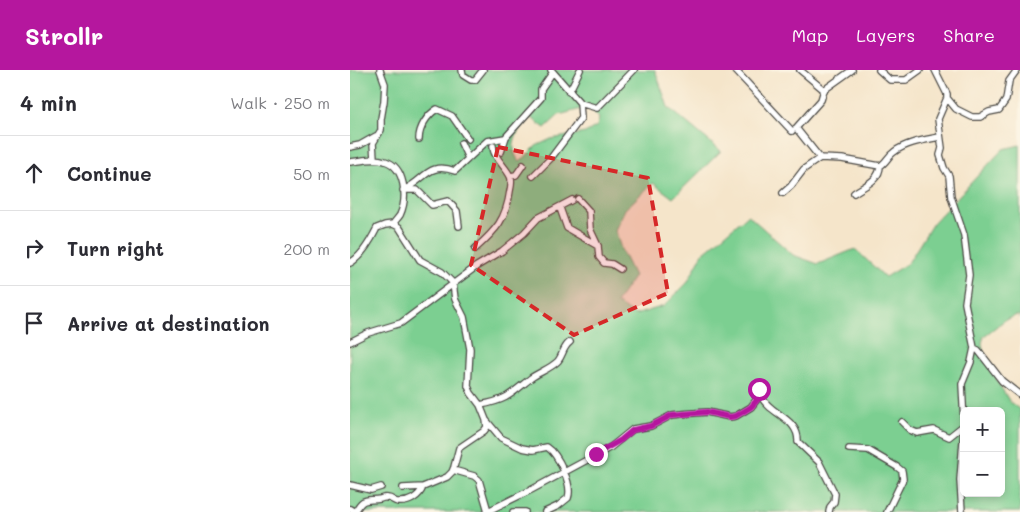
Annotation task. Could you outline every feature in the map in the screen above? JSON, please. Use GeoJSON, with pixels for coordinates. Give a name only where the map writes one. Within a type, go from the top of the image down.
{"type":"FeatureCollection","features":[{"type":"Feature","properties":{"kind":"street"},"geometry":{"type":"LineString","coordinates":[[374,159],[373,143],[381,130],[384,101],[384,84],[380,70]]}},
{"type":"Feature","properties":{"kind":"street"},"geometry":{"type":"LineString","coordinates":[[462,70],[463,75],[471,80],[475,80],[483,70]]}},
{"type":"Feature","properties":{"kind":"street"},"geometry":{"type":"LineString","coordinates":[[569,92],[580,70]]}},
{"type":"Feature","properties":{"kind":"street"},"geometry":{"type":"LineString","coordinates":[[501,152],[506,137],[542,98],[541,89],[552,71],[580,103],[597,108],[634,70]]}},
{"type":"Feature","properties":{"kind":"street"},"geometry":{"type":"LineString","coordinates":[[735,70],[792,131]]}},
{"type":"Feature","properties":{"kind":"street"},"geometry":{"type":"LineString","coordinates":[[802,70],[824,90]]}},
{"type":"Feature","properties":{"kind":"street"},"geometry":{"type":"LineString","coordinates":[[820,158],[796,128],[821,100],[824,90],[852,70]]}},
{"type":"Feature","properties":{"kind":"street"},"geometry":{"type":"LineString","coordinates":[[879,70],[890,80],[906,80],[920,70]]}},
{"type":"Feature","properties":{"kind":"street"},"geometry":{"type":"LineString","coordinates":[[935,70],[947,94],[947,98],[956,109],[972,118],[999,110],[1006,100],[1009,81],[1016,70]]}},
{"type":"Feature","properties":{"kind":"street"},"geometry":{"type":"LineString","coordinates":[[947,98],[938,119],[942,148],[940,155],[949,176],[951,197],[964,235],[969,275],[965,303],[974,348],[971,362],[962,384],[963,407]]}},
{"type":"Feature","properties":{"kind":"street"},"geometry":{"type":"LineString","coordinates":[[533,176],[552,158],[581,118],[580,103]]}},
{"type":"Feature","properties":{"kind":"street"},"geometry":{"type":"LineString","coordinates":[[419,139],[419,133],[430,113],[437,109],[452,116],[468,139]]}},
{"type":"Feature","properties":{"kind":"street"},"geometry":{"type":"LineString","coordinates":[[350,147],[360,145],[378,134]]}},
{"type":"Feature","properties":{"kind":"street"},"geometry":{"type":"LineString","coordinates":[[403,190],[415,184],[426,173],[436,168],[445,167],[455,171],[487,141],[506,137]]}},
{"type":"Feature","properties":{"kind":"street"},"geometry":{"type":"LineString","coordinates":[[783,193],[804,169],[820,158],[842,159],[880,166],[894,152],[905,146],[940,137]]}},
{"type":"Feature","properties":{"kind":"street"},"geometry":{"type":"LineString","coordinates":[[461,143],[468,158]]}},
{"type":"Feature","properties":{"kind":"street"},"geometry":{"type":"LineString","coordinates":[[475,249],[504,217],[511,188],[511,176],[492,149],[493,146]]}},
{"type":"Feature","properties":{"kind":"street"},"geometry":{"type":"LineString","coordinates":[[350,162],[374,159],[384,161],[396,167],[401,177],[403,190],[402,209],[393,224]]}},
{"type":"Feature","properties":{"kind":"street"},"geometry":{"type":"LineString","coordinates":[[511,176],[516,174],[523,165]]}},
{"type":"Feature","properties":{"kind":"street"},"geometry":{"type":"LineString","coordinates":[[854,193],[871,182],[880,170],[880,166]]}},
{"type":"Feature","properties":{"kind":"street"},"geometry":{"type":"LineString","coordinates":[[403,190],[417,190],[432,205],[448,201],[457,211],[459,226]]}},
{"type":"Feature","properties":{"kind":"street"},"geometry":{"type":"LineString","coordinates":[[350,342],[368,332],[401,323],[453,283],[502,251],[524,233],[538,218],[575,200],[589,211],[590,229],[598,246],[599,258],[602,262],[612,264],[620,269]]}},
{"type":"Feature","properties":{"kind":"street"},"geometry":{"type":"LineString","coordinates":[[560,208],[567,228],[598,246]]}},
{"type":"Feature","properties":{"kind":"street"},"geometry":{"type":"LineString","coordinates":[[350,263],[356,260],[375,234],[377,228],[393,224],[399,227],[420,260],[442,272],[453,283],[455,299],[464,317],[470,349],[468,386],[480,405],[487,427],[459,448],[453,470],[447,477],[423,487],[402,488]]}},
{"type":"Feature","properties":{"kind":"street"},"geometry":{"type":"LineString","coordinates":[[480,405],[497,402],[513,393],[531,378],[559,360],[565,346],[570,342]]}},
{"type":"Feature","properties":{"kind":"street"},"geometry":{"type":"LineString","coordinates":[[974,348],[983,355],[1002,381],[1020,395]]}},
{"type":"Feature","properties":{"kind":"street"},"geometry":{"type":"LineString","coordinates":[[971,362],[983,355]]}},
{"type":"Feature","properties":{"kind":"street"},"geometry":{"type":"LineString","coordinates":[[453,470],[474,476],[479,480],[487,512],[611,447],[633,430],[651,426],[672,415],[707,412],[730,417],[736,416],[751,407],[759,392],[776,412],[793,425],[798,434],[798,442],[819,462],[835,494],[834,502],[829,512]]}},
{"type":"Feature","properties":{"kind":"street"},"geometry":{"type":"LineString","coordinates":[[486,420],[501,438],[522,448],[533,450],[547,447],[552,450],[564,472],[570,489],[570,495],[558,506],[545,512]]}},
{"type":"Feature","properties":{"kind":"street"},"geometry":{"type":"LineString","coordinates":[[902,422],[910,430],[917,433],[934,430],[949,437],[960,428]]}},
{"type":"Feature","properties":{"kind":"street"},"geometry":{"type":"LineString","coordinates":[[849,449],[868,450],[879,455],[902,471],[903,479],[887,512]]}},
{"type":"Feature","properties":{"kind":"street"},"geometry":{"type":"LineString","coordinates":[[962,452],[960,480],[962,512]]}},
{"type":"Feature","properties":{"kind":"street"},"geometry":{"type":"LineString","coordinates":[[350,485],[371,490],[381,487]]}},
{"type":"Feature","properties":{"kind":"street"},"geometry":{"type":"LineString","coordinates":[[350,509],[355,512],[360,503],[370,499],[389,498],[398,503],[412,500],[417,497],[423,487]]}},
{"type":"Feature","properties":{"kind":"street"},"geometry":{"type":"LineString","coordinates":[[513,512],[525,512]]}},
{"type":"Feature","properties":{"kind":"highlighted area"},"geometry":{"type":"Polygon","coordinates":[[[498,147],[648,178],[668,293],[574,335],[471,265],[498,147]]]}},
{"type":"Feature","properties":{"kind":"green space"},"geometry":{"type":"Polygon","coordinates":[[[350,70],[655,70],[668,107],[721,151],[673,198],[653,183],[625,209],[615,230],[622,252],[634,276],[616,303],[635,315],[664,306],[687,283],[703,253],[748,215],[793,255],[818,264],[855,249],[885,277],[908,263],[933,223],[1003,149],[1020,145],[1020,318],[1017,315],[1005,320],[984,336],[982,343],[984,355],[997,381],[1010,402],[1020,410],[1020,512],[350,512],[350,70]],[[585,108],[559,115],[545,128],[530,117],[521,127],[515,138],[514,150],[516,156],[520,162],[536,146],[551,139],[585,133],[597,126],[599,118],[592,110],[585,108]]]}},
{"type":"Feature","properties":{"kind":"route"},"geometry":{"type":"LineString","coordinates":[[596,454],[611,447],[633,430],[651,426],[672,415],[707,412],[730,417],[736,416],[751,407],[758,399],[760,395],[759,389]]}}]}
